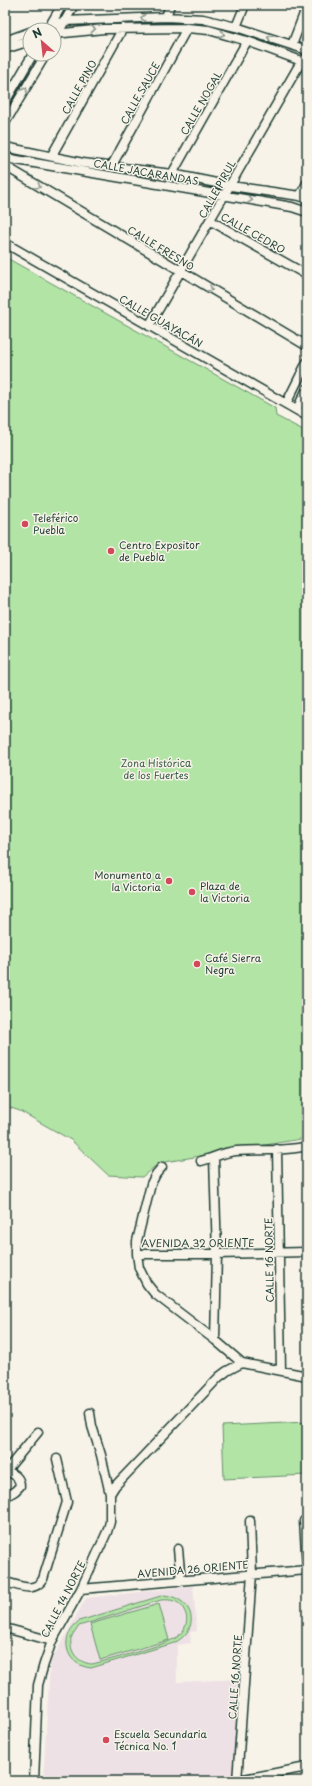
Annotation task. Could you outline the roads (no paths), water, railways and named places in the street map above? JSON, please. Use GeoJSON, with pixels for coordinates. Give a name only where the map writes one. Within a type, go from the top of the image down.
{"type":"FeatureCollection","features":[{"type":"Feature","properties":{"kind":"street"},"geometry":{"type":"LineString","coordinates":[[52,22],[62,5]]}},
{"type":"Feature","properties":{"kind":"street"},"geometry":{"type":"LineString","coordinates":[[62,25],[74,5]]}},
{"type":"Feature","properties":{"kind":"street"},"geometry":{"type":"LineString","coordinates":[[166,17],[170,5]]}},
{"type":"Feature","properties":{"kind":"street"},"geometry":{"type":"LineString","coordinates":[[236,27],[245,5]]}},
{"type":"Feature","properties":{"kind":"street"},"geometry":{"type":"LineString","coordinates":[[292,45],[307,6]]}},
{"type":"Feature","properties":{"kind":"street"},"geometry":{"type":"LineString","coordinates":[[62,22],[166,17],[203,18],[307,50]]}},
{"type":"Feature","properties":{"kind":"street"},"geometry":{"type":"LineString","coordinates":[[62,33],[122,28],[187,28],[210,30],[247,41],[305,62]]}},
{"type":"Feature","properties":{"kind":"street","name":"CALLE PINO"},"geometry":{"type":"LineString","coordinates":[[52,155],[122,28]]}},
{"type":"Feature","properties":{"kind":"street","name":"CALLE SAUCE"},"geometry":{"type":"LineString","coordinates":[[111,166],[187,28]]}},
{"type":"Feature","properties":{"kind":"street"},"geometry":{"type":"LineString","coordinates":[[5,41],[22,35]]}},
{"type":"Feature","properties":{"kind":"street","name":"CALLE NOGAL"},"geometry":{"type":"LineString","coordinates":[[172,174],[247,41]]}},
{"type":"Feature","properties":{"kind":"street"},"geometry":{"type":"LineString","coordinates":[[5,49],[22,44]]}},
{"type":"Feature","properties":{"kind":"street"},"geometry":{"type":"LineString","coordinates":[[5,102],[28,62]]}},
{"type":"Feature","properties":{"kind":"street"},"geometry":{"type":"LineString","coordinates":[[5,124],[41,62]]}},
{"type":"Feature","properties":{"kind":"street","name":"CALLE PIRUL"},"geometry":{"type":"LineString","coordinates":[[149,326],[305,62]]}},
{"type":"Feature","properties":{"kind":"street","name":"CALLE JACARANDAS"},"geometry":{"type":"LineString","coordinates":[[5,147],[52,155],[83,163],[172,174],[303,198]]}},
{"type":"Feature","properties":{"kind":"street","name":"CALLE JACARANDAS"},"geometry":{"type":"LineString","coordinates":[[5,158],[292,207],[307,212]]}},
{"type":"Feature","properties":{"kind":"street"},"geometry":{"type":"LineString","coordinates":[[80,171],[83,163]]}},
{"type":"Feature","properties":{"kind":"street","name":"CALLE FRESNO"},"geometry":{"type":"LineString","coordinates":[[5,166],[307,346]]}},
{"type":"Feature","properties":{"kind":"street"},"geometry":{"type":"LineString","coordinates":[[138,181],[140,170]]}},
{"type":"Feature","properties":{"kind":"street"},"geometry":{"type":"LineString","coordinates":[[303,198],[307,183]]}},
{"type":"Feature","properties":{"kind":"street","name":"CALLE CEDRO"},"geometry":{"type":"LineString","coordinates":[[211,221],[307,275]]}},
{"type":"Feature","properties":{"kind":"street","name":"CALLE GUAYACÁN"},"geometry":{"type":"LineString","coordinates":[[5,243],[307,416]]}},
{"type":"Feature","properties":{"kind":"street"},"geometry":{"type":"LineString","coordinates":[[286,404],[307,362]]}},
{"type":"Feature","properties":{"kind":"street"},"geometry":{"type":"LineString","coordinates":[[297,409],[307,389]]}},
{"type":"Feature","properties":{"kind":"street"},"geometry":{"type":"LineString","coordinates":[[201,1161],[214,1158],[224,1152],[292,1149],[307,1146]]}},
{"type":"Feature","properties":{"kind":"street","name":"CALLE 16 NORTE"},"geometry":{"type":"LineString","coordinates":[[277,1149],[281,1370]]}},
{"type":"Feature","properties":{"kind":"street"},"geometry":{"type":"LineString","coordinates":[[214,1158],[217,1254],[215,1340]]}},
{"type":"Feature","properties":{"kind":"street"},"geometry":{"type":"LineString","coordinates":[[162,1167],[156,1174],[151,1184],[137,1241],[136,1254],[139,1268],[147,1284],[155,1294],[215,1340],[242,1363],[307,1376]]}},
{"type":"Feature","properties":{"kind":"street","name":"AVENIDA 32 ORIENTE"},"geometry":{"type":"LineString","coordinates":[[136,1254],[307,1252]]}},
{"type":"Feature","properties":{"kind":"street"},"geometry":{"type":"LineString","coordinates":[[110,1494],[115,1486],[219,1377],[242,1363]]}},
{"type":"Feature","properties":{"kind":"street","name":"CALLE 14 NORTE"},"geometry":{"type":"LineString","coordinates":[[34,1781],[38,1685],[52,1641],[81,1589],[107,1532],[110,1522],[110,1494],[90,1413]]}},
{"type":"Feature","properties":{"kind":"street"},"geometry":{"type":"LineString","coordinates":[[5,1497],[20,1486],[20,1481],[15,1474],[6,1471],[38,1432]]}},
{"type":"Feature","properties":{"kind":"street"},"geometry":{"type":"LineString","coordinates":[[5,1582],[35,1588],[43,1579],[67,1502],[57,1459]]}},
{"type":"Feature","properties":{"kind":"street","name":"CALLE 16 NORTE"},"geometry":{"type":"LineString","coordinates":[[236,1781],[252,1574],[250,1521]]}},
{"type":"Feature","properties":{"kind":"street"},"geometry":{"type":"LineString","coordinates":[[304,1521],[307,1569]]}},
{"type":"Feature","properties":{"kind":"street"},"geometry":{"type":"LineString","coordinates":[[178,1548],[181,1581]]}},
{"type":"Feature","properties":{"kind":"street","name":"AVENIDA 26 ORIENTE"},"geometry":{"type":"LineString","coordinates":[[81,1589],[307,1569]]}},
{"type":"Feature","properties":{"kind":"street"},"geometry":{"type":"LineString","coordinates":[[5,1628],[52,1641]]}},
{"type":"Feature","properties":{"kind":"street"},"geometry":{"type":"LineString","coordinates":[[236,1781],[307,1767]]}},
{"type":"Feature","properties":{"kind":"place","name":"Teleférico Puebla"},"geometry":{"type":"Point","coordinates":[25,524]}},
{"type":"Feature","properties":{"kind":"place","name":"Centro Expositor de Puebla"},"geometry":{"type":"Point","coordinates":[111,551]}},
{"type":"Feature","properties":{"kind":"place","name":"Monumento a la Victoria"},"geometry":{"type":"Point","coordinates":[169,881]}},
{"type":"Feature","properties":{"kind":"place","name":"Plaza de la Victoria"},"geometry":{"type":"Point","coordinates":[192,892]}},
{"type":"Feature","properties":{"kind":"place","name":"Café Sierra Negra"},"geometry":{"type":"Point","coordinates":[197,964]}},
{"type":"Feature","properties":{"kind":"place","name":"Escuela Secundaria Técnica No. 1"},"geometry":{"type":"Point","coordinates":[106,1740]}},
{"type":"Feature","properties":{"kind":"park label","name":"Zona Histórica de los Fuertes"},"geometry":{"type":"Point","coordinates":[156,768]}}]}
